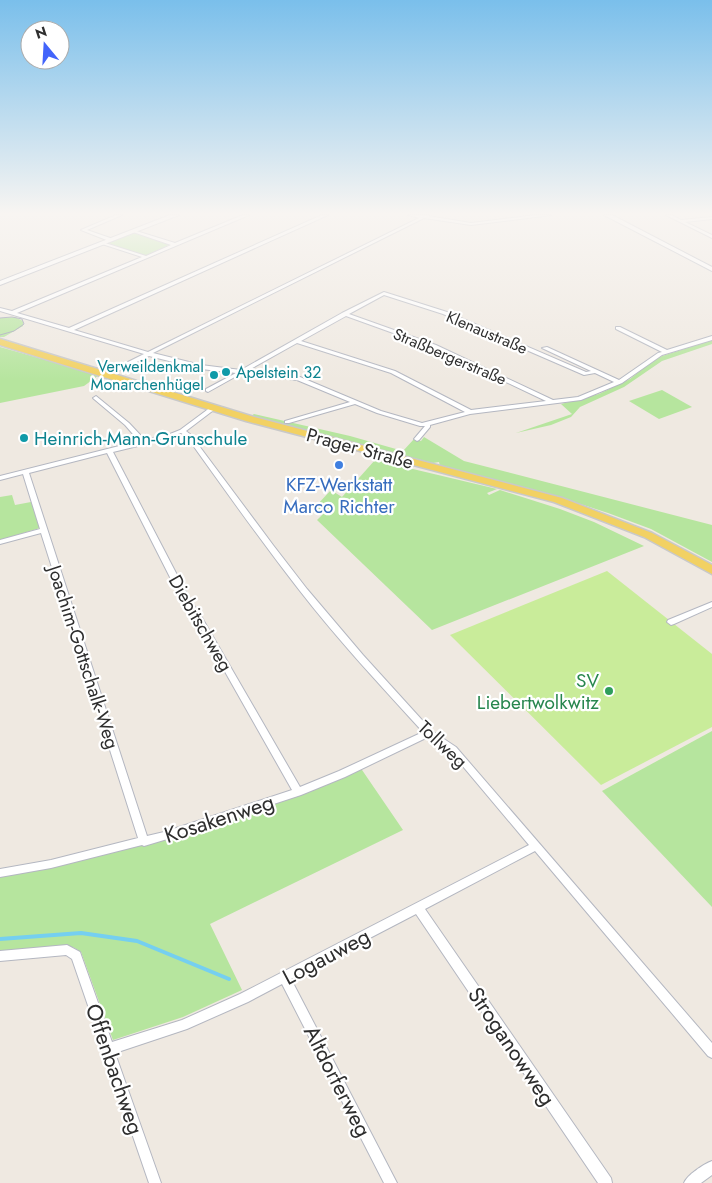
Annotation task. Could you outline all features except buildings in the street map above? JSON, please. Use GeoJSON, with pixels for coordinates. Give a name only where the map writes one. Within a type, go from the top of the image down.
{"type":"FeatureCollection","features":[{"type":"Feature","properties":{"kind":"main road","name":"Prager Straße"},"geometry":{"type":"LineString","coordinates":[[0,342],[213,408],[320,437],[436,464],[584,509],[648,535],[712,570]]}},
{"type":"Feature","properties":{"kind":"street"},"geometry":{"type":"LineString","coordinates":[[0,283],[34,270]]}},
{"type":"Feature","properties":{"kind":"street"},"geometry":{"type":"LineString","coordinates":[[12,312],[114,270]]}},
{"type":"Feature","properties":{"kind":"street"},"geometry":{"type":"LineString","coordinates":[[69,330],[202,270]]}},
{"type":"Feature","properties":{"kind":"street"},"geometry":{"type":"LineString","coordinates":[[106,375],[316,270]]}},
{"type":"Feature","properties":{"kind":"street","name":"Klenaustraße"},"geometry":{"type":"LineString","coordinates":[[344,314],[382,294],[445,313],[586,374],[596,371]]}},
{"type":"Feature","properties":{"kind":"street"},"geometry":{"type":"LineString","coordinates":[[0,309],[148,354],[201,367],[298,378],[401,420],[420,425],[470,412],[579,399],[620,382],[651,359],[712,338]]}},
{"type":"Feature","properties":{"kind":"street"},"geometry":{"type":"LineString","coordinates":[[208,390],[344,314]]}},
{"type":"Feature","properties":{"kind":"street","name":"Straßbergerstraße"},"geometry":{"type":"LineString","coordinates":[[344,314],[434,346],[553,402]]}},
{"type":"Feature","properties":{"kind":"street"},"geometry":{"type":"LineString","coordinates":[[618,328],[667,352]]}},
{"type":"Feature","properties":{"kind":"street"},"geometry":{"type":"LineString","coordinates":[[297,341],[393,372],[470,412]]}},
{"type":"Feature","properties":{"kind":"street","name":"Klenaustraße"},"geometry":{"type":"LineString","coordinates":[[536,352],[555,344]]}},
{"type":"Feature","properties":{"kind":"street","name":"Klenaustraße"},"geometry":{"type":"LineString","coordinates":[[545,348],[620,382]]}},
{"type":"Feature","properties":{"kind":"street"},"geometry":{"type":"LineString","coordinates":[[96,398],[127,424],[144,443]]}},
{"type":"Feature","properties":{"kind":"street"},"geometry":{"type":"LineString","coordinates":[[287,422],[355,402]]}},
{"type":"Feature","properties":{"kind":"street"},"geometry":{"type":"LineString","coordinates":[[0,478],[144,443],[182,431],[213,408]]}},
{"type":"Feature","properties":{"kind":"street"},"geometry":{"type":"LineString","coordinates":[[417,439],[428,426],[427,424]]}},
{"type":"Feature","properties":{"kind":"street","name":"Tollweg"},"geometry":{"type":"LineString","coordinates":[[182,431],[189,436],[304,591],[360,657],[429,733],[452,749],[712,1052]]}},
{"type":"Feature","properties":{"kind":"street","name":"Diebitschweg"},"geometry":{"type":"LineString","coordinates":[[109,451],[184,597],[197,616],[298,792]]}},
{"type":"Feature","properties":{"kind":"street","name":"Joachim-Gottschalk-Weg"},"geometry":{"type":"LineString","coordinates":[[25,471],[144,842]]}},
{"type":"Feature","properties":{"kind":"street"},"geometry":{"type":"LineString","coordinates":[[0,542],[44,530]]}},
{"type":"Feature","properties":{"kind":"street"},"geometry":{"type":"LineString","coordinates":[[703,607],[712,601]]}},
{"type":"Feature","properties":{"kind":"street"},"geometry":{"type":"LineString","coordinates":[[671,622],[712,604]]}},
{"type":"Feature","properties":{"kind":"street","name":"Kosakenweg"},"geometry":{"type":"LineString","coordinates":[[0,873],[144,842],[298,792],[342,774],[429,733]]}},
{"type":"Feature","properties":{"kind":"street","name":"Logauweg"},"geometry":{"type":"LineString","coordinates":[[109,1049],[183,1025],[285,978],[536,846]]}},
{"type":"Feature","properties":{"kind":"street","name":"Stroganowweg"},"geometry":{"type":"LineString","coordinates":[[418,908],[606,1183]]}},
{"type":"Feature","properties":{"kind":"street","name":"Offenbachweg"},"geometry":{"type":"LineString","coordinates":[[0,956],[67,950],[76,956],[155,1183]]}},
{"type":"Feature","properties":{"kind":"street","name":"Altdorferweg"},"geometry":{"type":"LineString","coordinates":[[285,978],[391,1183]]}},
{"type":"Feature","properties":{"kind":"street"},"geometry":{"type":"LineString","coordinates":[[690,1183],[712,1167]]}},
{"type":"Feature","properties":{"kind":"green space"},"geometry":{"type":"Polygon","coordinates":[[[15,317],[23,321],[23,326],[4,337],[0,337],[0,318],[15,317]]]}},
{"type":"Feature","properties":{"kind":"green space"},"geometry":{"type":"Polygon","coordinates":[[[712,340],[712,344],[662,361],[624,387],[580,407],[571,417],[551,425],[516,433],[572,414],[561,404],[599,394],[630,379],[656,358],[712,340]]]}},
{"type":"Feature","properties":{"kind":"green space"},"geometry":{"type":"Polygon","coordinates":[[[0,347],[99,375],[84,386],[0,403],[0,347]]]}},
{"type":"Feature","properties":{"kind":"green space"},"geometry":{"type":"Polygon","coordinates":[[[662,390],[692,407],[659,419],[629,401],[662,390]]]}},
{"type":"Feature","properties":{"kind":"green space"},"geometry":{"type":"Polygon","coordinates":[[[254,414],[350,436],[403,451],[414,439],[421,441],[424,437],[464,461],[712,525],[712,562],[651,529],[559,497],[440,466],[439,462],[433,463],[254,418],[251,416],[254,414]]]}},
{"type":"Feature","properties":{"kind":"green space"},"geometry":{"type":"Polygon","coordinates":[[[375,460],[497,489],[487,493],[489,495],[500,490],[560,509],[594,522],[644,546],[432,630],[317,520],[323,514],[316,506],[331,490],[342,497],[375,460]]]}},
{"type":"Feature","properties":{"kind":"green space"},"geometry":{"type":"Polygon","coordinates":[[[12,495],[15,505],[31,502],[40,528],[0,540],[0,497],[12,495]]]}},
{"type":"Feature","properties":{"kind":"green space","name":"SV Liebertwolkwitz"},"geometry":{"type":"Polygon","coordinates":[[[607,571],[712,654],[712,727],[601,785],[450,635],[607,571]]]}},
{"type":"Feature","properties":{"kind":"green space"},"geometry":{"type":"Polygon","coordinates":[[[712,731],[712,907],[602,791],[712,731]]]}},
{"type":"Feature","properties":{"kind":"green space"},"geometry":{"type":"Polygon","coordinates":[[[360,767],[403,830],[210,924],[242,990],[183,1017],[113,1040],[81,952],[73,947],[0,952],[0,876],[146,844],[360,767]]]}},
{"type":"Feature","properties":{"kind":"waterway"},"geometry":{"type":"LineString","coordinates":[[0,939],[81,933],[137,941],[229,979]]}},
{"type":"Feature","properties":{"kind":"tram line"},"geometry":{"type":"LineString","coordinates":[[0,318],[12,317],[22,319],[24,324],[14,331],[0,335]]}},
{"type":"Feature","properties":{"kind":"place","name":"Apelstein 32"},"geometry":{"type":"Point","coordinates":[226,372]}},
{"type":"Feature","properties":{"kind":"place","name":"Verweildenkmal Monarchenhügel"},"geometry":{"type":"Point","coordinates":[214,375]}},
{"type":"Feature","properties":{"kind":"place","name":"Heinrich-Mann-Grunschule"},"geometry":{"type":"Point","coordinates":[24,438]}},
{"type":"Feature","properties":{"kind":"place","name":"KFZ-Werkstatt Marco Richter"},"geometry":{"type":"Point","coordinates":[339,465]}},
{"type":"Feature","properties":{"kind":"place","name":"SV Liebertwolkwitz"},"geometry":{"type":"Point","coordinates":[609,691]}}]}
